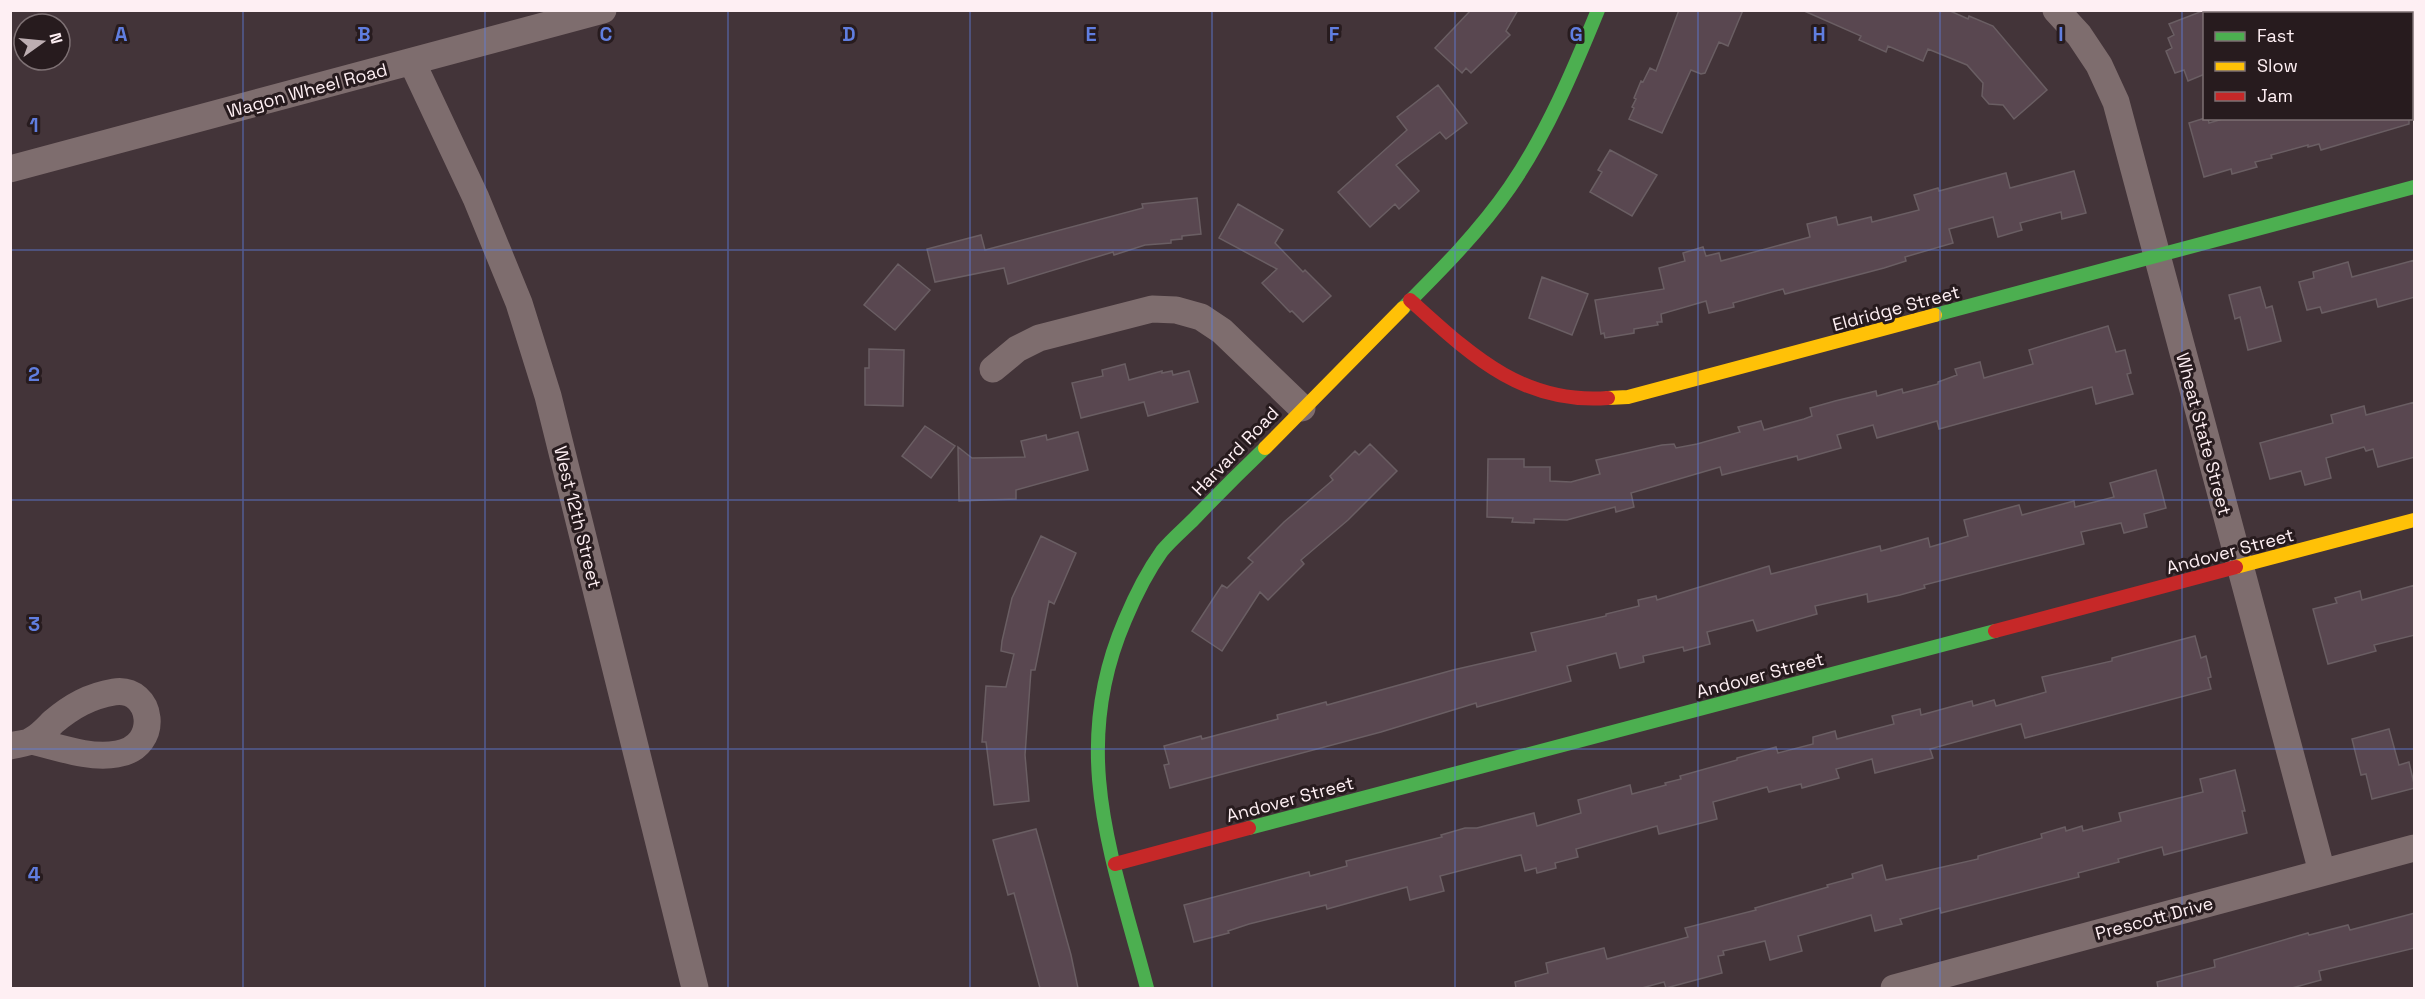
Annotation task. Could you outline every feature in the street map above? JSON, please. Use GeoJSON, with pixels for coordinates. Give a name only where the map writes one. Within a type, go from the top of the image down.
{"type":"FeatureCollection","features":[{"type":"Feature","properties":{"kind":"street","name":"Wagon Wheel Road"},"geometry":{"type":"LineString","coordinates":[[10,169],[603,10]]}},
{"type":"Feature","properties":{"kind":"street","name":"Harvard Road"},"geometry":{"type":"LineString","coordinates":[[1147,988],[1102,813],[1096,752],[1104,684],[1116,638],[1125,615],[1142,581],[1163,550],[1456,255],[1512,184],[1549,118],[1598,10]]}},
{"type":"Feature","properties":{"kind":"street","name":"Wheat State Street"},"geometry":{"type":"LineString","coordinates":[[2056,10],[2079,35],[2099,65],[2116,102],[2322,872]]}},
{"type":"Feature","properties":{"kind":"street","name":"West 12th Street"},"geometry":{"type":"LineString","coordinates":[[412,62],[476,198],[519,303],[548,396],[695,988]]}},
{"type":"Feature","properties":{"kind":"street","name":"Eldridge Street"},"geometry":{"type":"LineString","coordinates":[[1410,300],[1497,374],[1542,394],[1566,399],[1603,401],[1628,397],[2415,187]]}},
{"type":"Feature","properties":{"kind":"street"},"geometry":{"type":"LineString","coordinates":[[993,369],[1017,349],[1039,338],[1152,309],[1176,310],[1201,317],[1222,331],[1302,408]]}},
{"type":"Feature","properties":{"kind":"street","name":"Andover Street"},"geometry":{"type":"LineString","coordinates":[[1115,864],[2415,520]]}},
{"type":"Feature","properties":{"kind":"street","name":"Prescott Drive"},"geometry":{"type":"LineString","coordinates":[[1894,988],[2415,848]]}},
{"type":"Feature","properties":{"kind":"building"},"geometry":{"type":"Polygon","coordinates":[[[1471,10],[1518,10],[1506,31],[1510,35],[1471,73],[1466,68],[1462,73],[1435,48],[1471,10]]]}},
{"type":"Feature","properties":{"kind":"building"},"geometry":{"type":"Polygon","coordinates":[[[1679,10],[1743,10],[1728,46],[1719,42],[1705,73],[1701,74],[1691,70],[1662,133],[1629,119],[1641,81],[1643,82],[1650,68],[1656,71],[1679,10]]]}},
{"type":"Feature","properties":{"kind":"building"},"geometry":{"type":"Polygon","coordinates":[[[1802,10],[1948,10],[1968,19],[1969,16],[1993,26],[2047,90],[2014,119],[2003,105],[1989,104],[1982,96],[1983,83],[1967,65],[1928,49],[1923,61],[1888,46],[1886,52],[1859,40],[1861,36],[1802,10]]]}},
{"type":"Feature","properties":{"kind":"building"},"geometry":{"type":"Polygon","coordinates":[[[2205,10],[2203,12],[2203,75],[2188,81],[2184,70],[2175,73],[2166,51],[2172,48],[2168,38],[2174,35],[2169,24],[2205,10]]]}},
{"type":"Feature","properties":{"kind":"building"},"geometry":{"type":"Polygon","coordinates":[[[1438,85],[1467,123],[1446,139],[1440,132],[1396,165],[1419,191],[1399,209],[1395,204],[1370,227],[1338,192],[1407,130],[1397,117],[1438,85]]]}},
{"type":"Feature","properties":{"kind":"building"},"geometry":{"type":"Polygon","coordinates":[[[2203,119],[2208,120],[2209,123],[2219,120],[2409,120],[2409,124],[2321,150],[2319,144],[2308,147],[2308,145],[2271,155],[2272,158],[2255,162],[2257,167],[2232,174],[2231,169],[2204,177],[2189,123],[2203,119]]]}},
{"type":"Feature","properties":{"kind":"building"},"geometry":{"type":"Polygon","coordinates":[[[1610,150],[1657,175],[1632,216],[1590,192],[1602,172],[1598,170],[1610,150]]]}},
{"type":"Feature","properties":{"kind":"building"},"geometry":{"type":"Polygon","coordinates":[[[2074,171],[2086,213],[2062,219],[2061,212],[2020,223],[2022,230],[1998,237],[1993,217],[1949,229],[1953,243],[1905,257],[1906,261],[1884,268],[1785,294],[1783,289],[1733,303],[1734,307],[1709,313],[1706,301],[1661,314],[1662,322],[1657,322],[1658,325],[1634,329],[1634,333],[1605,338],[1604,333],[1601,334],[1595,300],[1664,289],[1659,268],[1685,261],[1683,253],[1703,247],[1706,256],[1719,253],[1721,261],[1810,237],[1807,224],[1836,217],[1838,225],[1871,217],[1872,222],[1919,210],[1914,195],[1938,188],[1939,191],[2006,173],[2010,188],[2074,171]]]}},
{"type":"Feature","properties":{"kind":"building"},"geometry":{"type":"Polygon","coordinates":[[[1197,198],[1201,234],[1182,236],[1182,239],[1171,240],[1171,243],[1145,245],[1114,255],[1113,252],[1008,284],[1004,268],[935,282],[927,249],[981,235],[985,250],[1143,208],[1142,204],[1197,198]]]}},
{"type":"Feature","properties":{"kind":"building"},"geometry":{"type":"Polygon","coordinates":[[[1238,204],[1283,230],[1275,243],[1303,272],[1305,270],[1331,296],[1303,322],[1262,283],[1277,269],[1219,238],[1238,204]]]}},
{"type":"Feature","properties":{"kind":"building"},"geometry":{"type":"Polygon","coordinates":[[[2415,260],[2415,297],[2378,307],[2376,299],[2322,313],[2320,307],[2307,310],[2299,282],[2314,278],[2313,272],[2348,262],[2352,277],[2415,260]]]}},
{"type":"Feature","properties":{"kind":"building"},"geometry":{"type":"Polygon","coordinates":[[[898,264],[930,290],[895,330],[864,305],[898,264]]]}},
{"type":"Feature","properties":{"kind":"building"},"geometry":{"type":"Polygon","coordinates":[[[1542,277],[1588,294],[1572,335],[1529,318],[1542,277]]]}},
{"type":"Feature","properties":{"kind":"building"},"geometry":{"type":"Polygon","coordinates":[[[2260,287],[2266,308],[2272,306],[2281,341],[2248,350],[2240,317],[2235,319],[2229,295],[2260,287]]]}},
{"type":"Feature","properties":{"kind":"building"},"geometry":{"type":"Polygon","coordinates":[[[2108,326],[2116,352],[2125,350],[2131,373],[2127,374],[2133,394],[2096,404],[2092,387],[1939,429],[1937,421],[1877,438],[1873,425],[1837,435],[1841,448],[1798,460],[1797,456],[1722,475],[1720,467],[1631,493],[1634,507],[1616,512],[1615,507],[1567,520],[1534,519],[1534,523],[1512,522],[1513,518],[1487,517],[1488,459],[1524,459],[1524,467],[1550,467],[1550,481],[1571,482],[1600,474],[1596,460],[1662,445],[1674,444],[1676,448],[1697,444],[1740,432],[1738,427],[1761,421],[1764,430],[1812,416],[1810,408],[1835,401],[1876,391],[1877,396],[1902,389],[1903,393],[1938,384],[1938,382],[1957,375],[1955,369],[1980,362],[1984,378],[2033,364],[2029,350],[2108,326]]]}},
{"type":"Feature","properties":{"kind":"building"},"geometry":{"type":"Polygon","coordinates":[[[869,349],[904,350],[903,406],[865,405],[865,368],[869,368],[869,349]]]}},
{"type":"Feature","properties":{"kind":"building"},"geometry":{"type":"Polygon","coordinates":[[[1125,364],[1129,380],[1162,371],[1162,373],[1172,371],[1173,375],[1189,371],[1198,402],[1148,416],[1144,402],[1081,418],[1072,383],[1103,376],[1102,370],[1125,364]]]}},
{"type":"Feature","properties":{"kind":"building"},"geometry":{"type":"Polygon","coordinates":[[[2415,402],[2415,457],[2378,467],[2373,449],[2366,451],[2364,447],[2326,458],[2331,478],[2305,485],[2301,471],[2270,479],[2260,443],[2333,423],[2331,415],[2364,406],[2366,415],[2415,402]]]}},
{"type":"Feature","properties":{"kind":"building"},"geometry":{"type":"Polygon","coordinates":[[[925,426],[955,446],[931,478],[902,456],[925,426]]]}},
{"type":"Feature","properties":{"kind":"building"},"geometry":{"type":"Polygon","coordinates":[[[1078,432],[1088,470],[1016,490],[1016,499],[959,501],[958,447],[972,458],[1025,457],[1021,441],[1046,435],[1047,440],[1078,432]]]}},
{"type":"Feature","properties":{"kind":"building"},"geometry":{"type":"Polygon","coordinates":[[[1370,444],[1397,471],[1348,520],[1301,560],[1304,564],[1268,600],[1260,592],[1222,651],[1192,631],[1222,585],[1227,588],[1253,562],[1248,558],[1284,522],[1333,480],[1330,476],[1355,451],[1359,455],[1370,444]]]}},
{"type":"Feature","properties":{"kind":"building"},"geometry":{"type":"Polygon","coordinates":[[[2156,470],[2166,508],[2144,514],[2147,527],[2124,533],[2121,523],[2081,532],[2084,544],[1924,585],[1925,588],[1900,595],[1868,602],[1867,594],[1815,606],[1817,614],[1757,631],[1753,620],[1707,632],[1710,644],[1684,651],[1683,647],[1643,656],[1644,662],[1620,668],[1616,653],[1567,666],[1571,681],[1477,707],[1476,703],[1381,732],[1170,788],[1164,765],[1169,764],[1164,746],[1201,736],[1202,739],[1278,719],[1277,715],[1326,702],[1327,705],[1453,670],[1536,651],[1531,633],[1639,606],[1638,600],[1656,596],[1657,600],[1769,566],[1771,574],[1880,546],[1881,551],[1928,538],[1930,547],[1968,536],[1964,520],[2019,505],[2022,515],[2074,501],[2075,507],[2114,497],[2110,483],[2156,470]]]}},
{"type":"Feature","properties":{"kind":"building"},"geometry":{"type":"Polygon","coordinates":[[[1041,536],[1076,553],[1054,604],[1049,601],[1035,670],[1031,670],[1025,755],[1029,801],[994,805],[986,742],[982,742],[986,686],[1006,687],[1014,654],[1001,651],[1002,641],[1012,598],[1041,536]]]}},
{"type":"Feature","properties":{"kind":"building"},"geometry":{"type":"Polygon","coordinates":[[[2415,585],[2415,635],[2374,645],[2376,651],[2328,664],[2313,609],[2337,603],[2335,598],[2360,591],[2362,600],[2415,585]]]}},
{"type":"Feature","properties":{"kind":"building"},"geometry":{"type":"Polygon","coordinates":[[[2195,636],[2201,658],[2206,656],[2211,689],[2025,738],[2021,724],[1930,749],[1933,758],[1875,773],[1872,759],[1836,769],[1839,778],[1802,788],[1801,784],[1769,792],[1767,787],[1713,802],[1717,819],[1659,834],[1657,826],[1576,849],[1578,857],[1555,863],[1556,868],[1537,873],[1536,868],[1525,871],[1521,855],[1516,856],[1440,876],[1444,891],[1410,900],[1407,887],[1327,909],[1326,905],[1249,924],[1228,931],[1229,933],[1194,942],[1184,905],[1309,872],[1310,876],[1347,866],[1346,861],[1442,837],[1441,835],[1465,828],[1477,828],[1534,813],[1537,826],[1581,813],[1578,800],[1630,785],[1632,794],[1666,785],[1665,783],[1681,779],[1680,776],[1776,747],[1778,753],[1813,744],[1813,737],[1835,731],[1837,739],[1894,724],[1892,716],[1920,709],[1921,715],[1972,701],[1973,706],[1994,700],[1996,706],[2046,692],[2042,677],[2112,661],[2112,658],[2195,636]]]}},
{"type":"Feature","properties":{"kind":"building"},"geometry":{"type":"Polygon","coordinates":[[[2389,729],[2399,765],[2409,762],[2415,788],[2372,799],[2366,774],[2361,775],[2352,739],[2389,729]]]}},
{"type":"Feature","properties":{"kind":"building"},"geometry":{"type":"Polygon","coordinates":[[[2235,770],[2245,811],[2242,811],[2247,833],[2164,855],[2162,847],[2078,873],[2079,877],[1941,913],[1940,908],[1900,919],[1902,924],[1875,931],[1871,915],[1798,936],[1802,951],[1770,960],[1765,941],[1723,951],[1724,955],[1718,956],[1722,973],[1666,988],[1664,982],[1642,988],[1516,988],[1515,982],[1548,973],[1546,963],[1604,948],[1607,959],[1688,937],[1685,928],[1756,910],[1755,908],[1828,887],[1827,885],[1853,878],[1852,874],[1882,865],[1886,880],[1978,859],[1978,856],[2042,838],[2041,834],[2065,827],[2066,831],[2082,826],[2083,831],[2121,821],[2119,813],[2203,792],[2200,779],[2235,770]]]}},
{"type":"Feature","properties":{"kind":"building"},"geometry":{"type":"Polygon","coordinates":[[[1036,829],[1078,988],[1040,988],[1014,893],[1008,895],[993,840],[1036,829]]]}},
{"type":"Feature","properties":{"kind":"building"},"geometry":{"type":"Polygon","coordinates":[[[2415,913],[2415,948],[2319,971],[2321,980],[2292,988],[2158,988],[2157,982],[2215,967],[2214,960],[2308,933],[2309,935],[2348,925],[2350,930],[2415,913]]]}},
{"type":"Feature","properties":{"kind":"traffic: fast"},"geometry":{"type":"LineString","coordinates":[[1403,308],[1473,235],[1510,187],[1548,123],[1598,10]]}},
{"type":"Feature","properties":{"kind":"traffic: fast"},"geometry":{"type":"LineString","coordinates":[[1935,315],[2414,187]]}},
{"type":"Feature","properties":{"kind":"traffic: fast"},"geometry":{"type":"LineString","coordinates":[[1147,988],[1121,894],[1102,805],[1098,760],[1100,715],[1108,668],[1133,602],[1162,551],[1265,448]]}},
{"type":"Feature","properties":{"kind":"traffic: fast"},"geometry":{"type":"LineString","coordinates":[[1249,828],[1995,631]]}},
{"type":"Feature","properties":{"kind":"traffic: slow"},"geometry":{"type":"LineString","coordinates":[[1265,448],[1403,308]]}},
{"type":"Feature","properties":{"kind":"traffic: slow"},"geometry":{"type":"LineString","coordinates":[[1608,398],[1628,397],[1935,315]]}},
{"type":"Feature","properties":{"kind":"traffic: slow"},"geometry":{"type":"LineString","coordinates":[[2236,567],[2414,520]]}},
{"type":"Feature","properties":{"kind":"traffic: jam"},"geometry":{"type":"LineString","coordinates":[[1410,300],[1476,357],[1523,384],[1549,393],[1577,398],[1608,398]]}},
{"type":"Feature","properties":{"kind":"traffic: jam"},"geometry":{"type":"LineString","coordinates":[[1995,631],[2236,567]]}},
{"type":"Feature","properties":{"kind":"traffic: jam"},"geometry":{"type":"LineString","coordinates":[[1115,864],[1249,828]]}}]}
